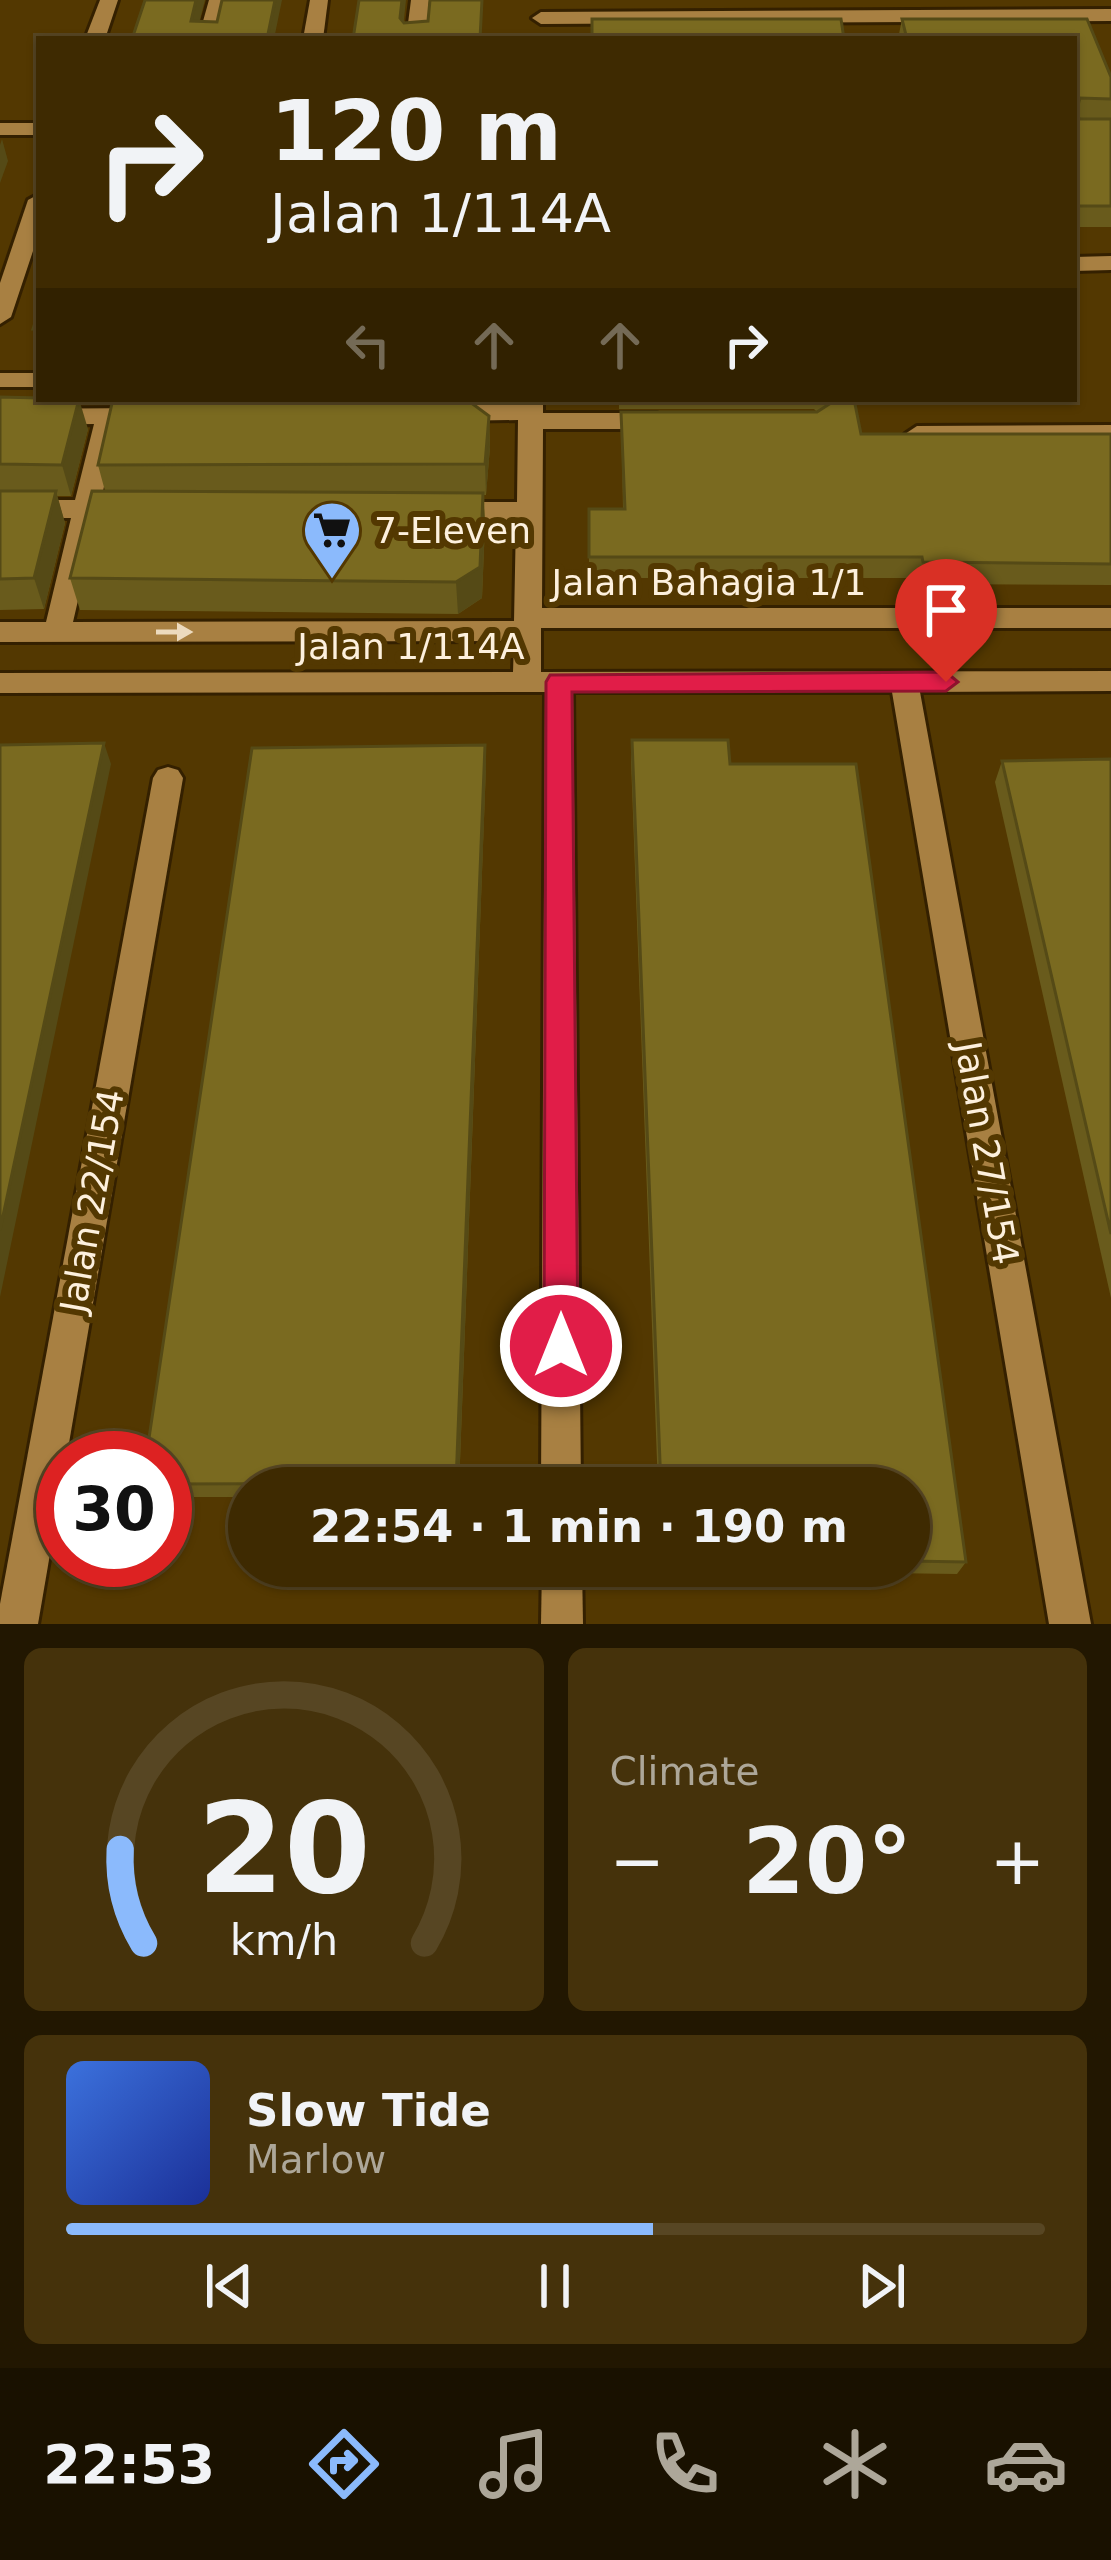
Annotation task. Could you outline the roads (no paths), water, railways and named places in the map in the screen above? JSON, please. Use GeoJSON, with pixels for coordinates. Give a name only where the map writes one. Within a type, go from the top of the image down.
{"type":"FeatureCollection","features":[{"type":"Feature","properties":{"kind":"street"},"geometry":{"type":"LineString","coordinates":[[96,36],[109,0]]}},
{"type":"Feature","properties":{"kind":"street"},"geometry":{"type":"LineString","coordinates":[[209,36],[218,0]]}},
{"type":"Feature","properties":{"kind":"street"},"geometry":{"type":"LineString","coordinates":[[313,36],[319,0]]}},
{"type":"Feature","properties":{"kind":"street"},"geometry":{"type":"LineString","coordinates":[[416,36],[420,0]]}},
{"type":"Feature","properties":{"kind":"street"},"geometry":{"type":"LineString","coordinates":[[542,19],[1111,15]]}},
{"type":"Feature","properties":{"kind":"street"},"geometry":{"type":"LineString","coordinates":[[0,129],[36,129]]}},
{"type":"Feature","properties":{"kind":"street"},"geometry":{"type":"LineString","coordinates":[[0,317],[36,209]]}},
{"type":"Feature","properties":{"kind":"street"},"geometry":{"type":"LineString","coordinates":[[1077,264],[1111,263]]}},
{"type":"Feature","properties":{"kind":"street"},"geometry":{"type":"LineString","coordinates":[[0,380],[36,380]]}},
{"type":"Feature","properties":{"kind":"street"},"geometry":{"type":"LineString","coordinates":[[531,411],[527,624],[543,682],[562,1467]]}},
{"type":"Feature","properties":{"kind":"street"},"geometry":{"type":"LineString","coordinates":[[413,413],[531,411],[673,421]]}},
{"type":"Feature","properties":{"kind":"street"},"geometry":{"type":"LineString","coordinates":[[0,416],[178,416]]}},
{"type":"Feature","properties":{"kind":"street"},"geometry":{"type":"LineString","coordinates":[[56,632],[108,416]]}},
{"type":"Feature","properties":{"kind":"street"},"geometry":{"type":"LineString","coordinates":[[917,434],[1111,433]]}},
{"type":"Feature","properties":{"kind":"street"},"geometry":{"type":"LineString","coordinates":[[0,509],[156,509]]}},
{"type":"Feature","properties":{"kind":"street"},"geometry":{"type":"LineString","coordinates":[[412,510],[529,511]]}},
{"type":"Feature","properties":{"kind":"street","name":"Jalan Bahagia 1/1"},"geometry":{"type":"LineString","coordinates":[[0,632],[1111,618]]}},
{"type":"Feature","properties":{"kind":"street","name":"Jalan 1/114A"},"geometry":{"type":"LineString","coordinates":[[0,683],[1111,681]]}},
{"type":"Feature","properties":{"kind":"street","name":"Jalan 27/154"},"geometry":{"type":"LineString","coordinates":[[904,682],[1070,1624]]}},
{"type":"Feature","properties":{"kind":"street","name":"Jalan 22/154"},"geometry":{"type":"LineString","coordinates":[[16,1624],[167,778]]}},
{"type":"Feature","properties":{"kind":"street"},"geometry":{"type":"LineString","coordinates":[[562,1587],[562,1624]]}},
{"type":"Feature","properties":{"kind":"place","name":"7-Eleven"},"geometry":{"type":"Point","coordinates":[332,581]}}]}
